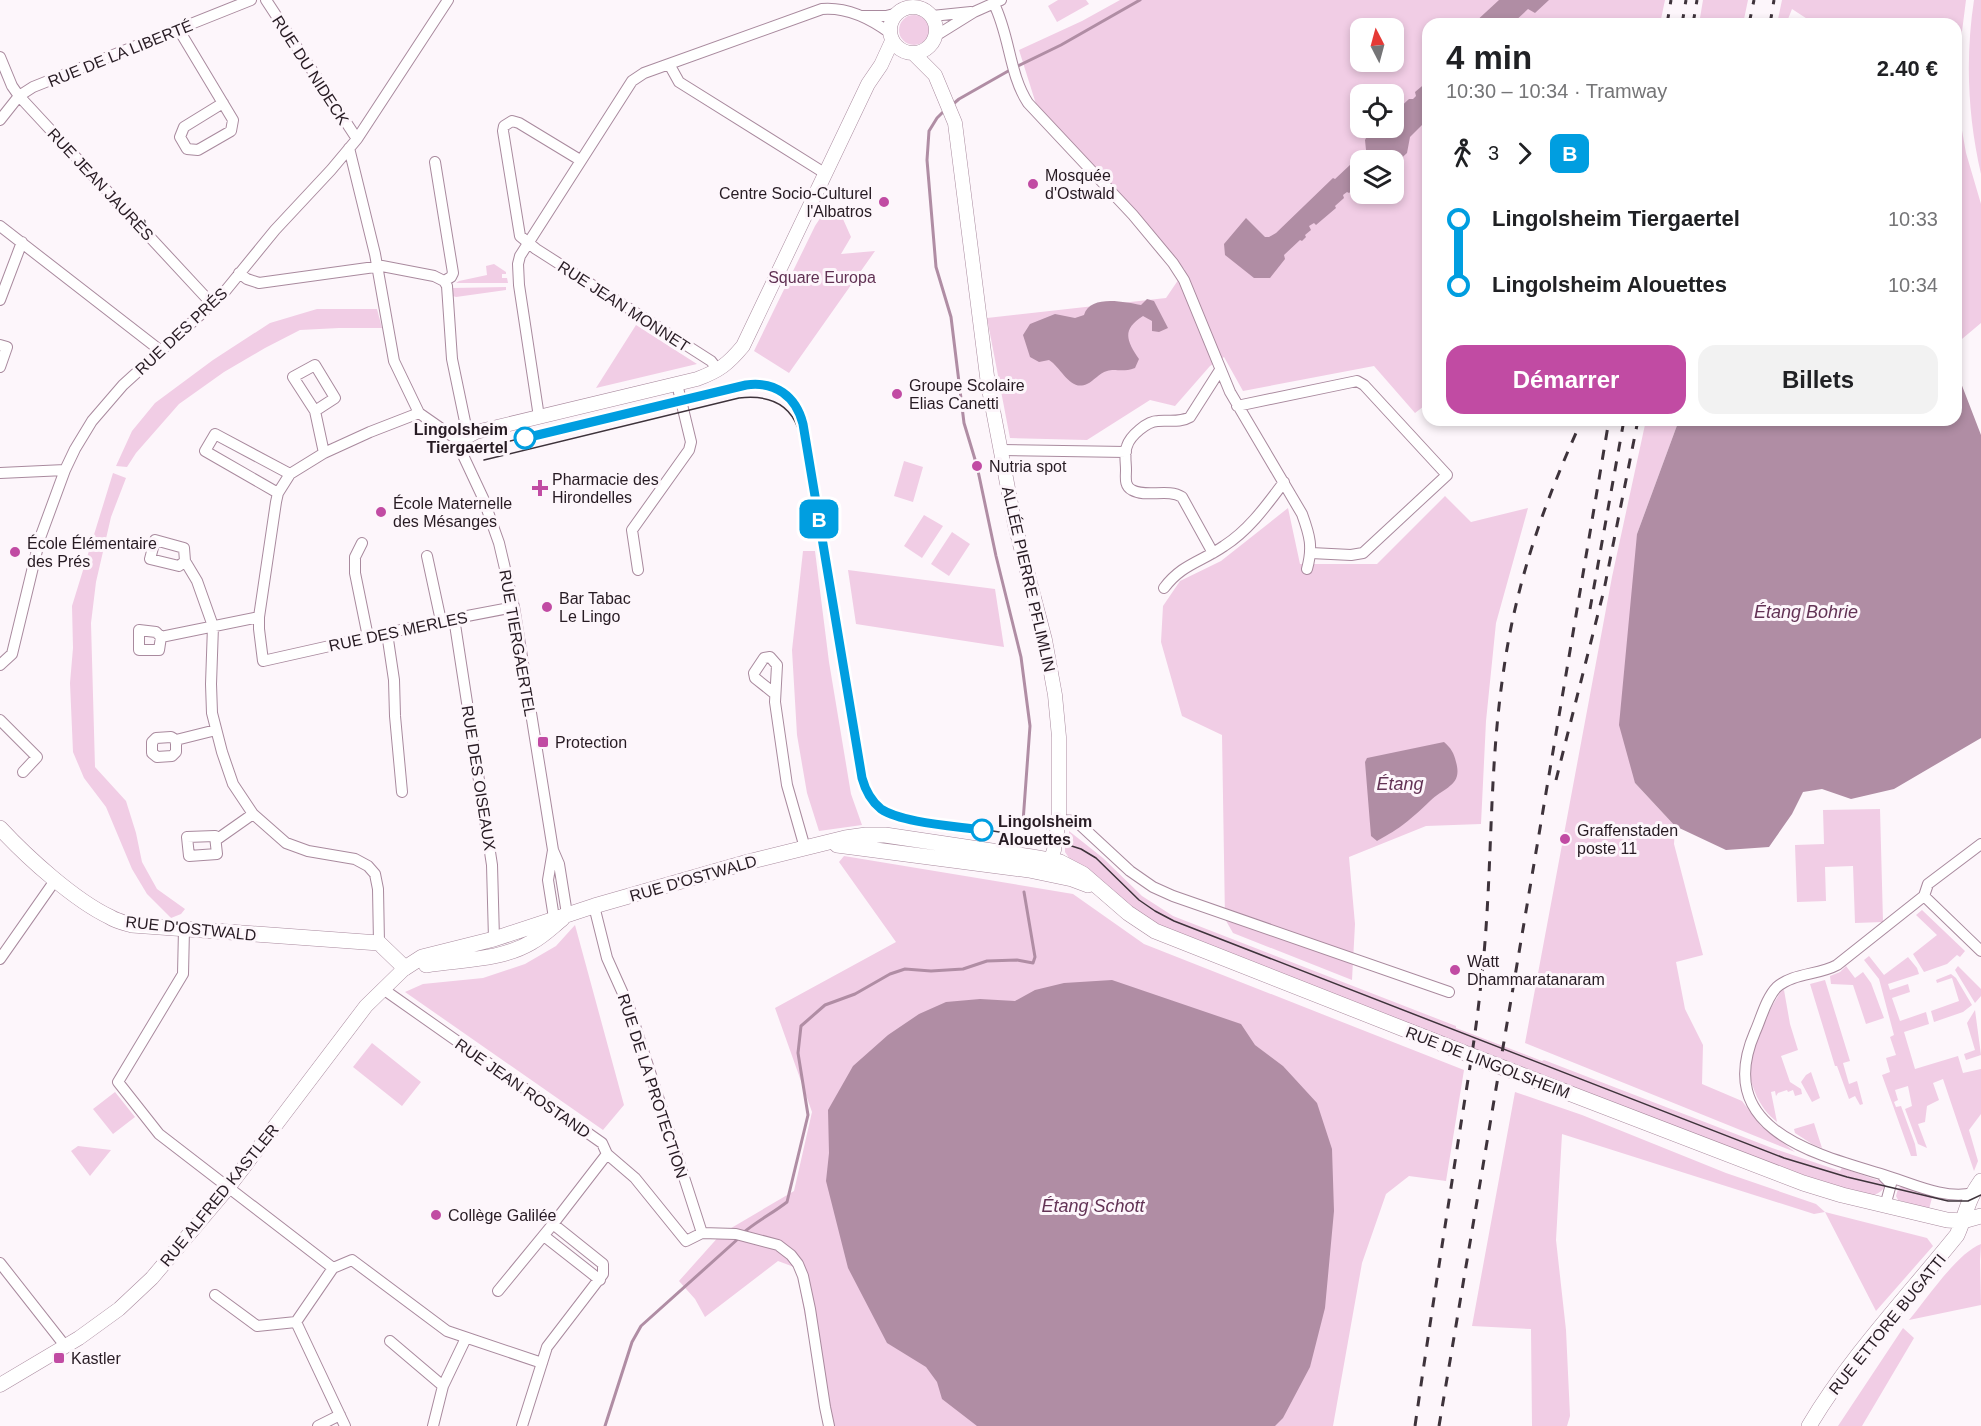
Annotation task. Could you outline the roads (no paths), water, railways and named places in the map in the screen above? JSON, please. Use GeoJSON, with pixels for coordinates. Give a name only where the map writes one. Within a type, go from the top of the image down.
{"type":"FeatureCollection","features":[{"type":"Feature","properties":{"kind":"main road","name":"RUE D'OSTWALD"},"geometry":{"type":"LineString","coordinates":[[0,828],[85,903],[111,918],[132,925],[379,944]]}},
{"type":"Feature","properties":{"kind":"main road","name":"RUE D'OSTWALD"},"geometry":{"type":"LineString","coordinates":[[405,968],[422,957],[494,939],[594,906],[844,838],[874,835],[1049,866]]}},
{"type":"Feature","properties":{"kind":"main road","name":"RUE DE LINGOLSHEIM"},"geometry":{"type":"LineString","coordinates":[[1049,866],[1104,892],[1141,923],[1175,941],[1803,1183],[1885,1206],[1947,1220],[1964,1221]]}},
{"type":"Feature","properties":{"kind":"main road","name":"RUE D'OSTWALD"},"geometry":{"type":"LineString","coordinates":[[405,968],[485,958],[514,951],[538,938],[561,916]]}},
{"type":"Feature","properties":{"kind":"main road"},"geometry":{"type":"LineString","coordinates":[[379,944],[405,968]]}},
{"type":"Feature","properties":{"kind":"main road","name":"RUE ETTORE BUGATTI"},"geometry":{"type":"LineString","coordinates":[[1809,1426],[1838,1383],[1890,1315],[1958,1235],[1964,1221],[1968,1201],[1977,1187]]}},
{"type":"Feature","properties":{"kind":"main road"},"geometry":{"type":"LineString","coordinates":[[1964,1221],[1981,1216]]}},
{"type":"Feature","properties":{"kind":"street","name":"RUE DE LA LIBERTÉ"},"geometry":{"type":"LineString","coordinates":[[0,120],[19,96],[33,87],[251,0]]}},
{"type":"Feature","properties":{"kind":"street","name":"RUE DU NIDECK"},"geometry":{"type":"LineString","coordinates":[[266,0],[357,139]]}},
{"type":"Feature","properties":{"kind":"street","name":"RUE DES PRÉS"},"geometry":{"type":"LineString","coordinates":[[0,665],[12,654],[40,538],[64,470],[75,448],[106,403],[212,304],[357,139],[448,0]]}},
{"type":"Feature","properties":{"kind":"street"},"geometry":{"type":"LineString","coordinates":[[861,16],[891,37],[900,50],[921,53],[935,39],[974,12],[997,2],[1020,90],[1028,103],[1133,215],[1179,272],[1189,290],[1220,370],[1237,406],[1302,514],[1309,535],[1311,553],[1307,569]]}},
{"type":"Feature","properties":{"kind":"street"},"geometry":{"type":"LineString","coordinates":[[539,417],[519,285],[520,256],[632,81],[644,73],[822,9],[833,8],[861,16],[886,16],[901,7],[917,4],[932,16],[937,28],[935,39]]}},
{"type":"Feature","properties":{"kind":"street"},"geometry":{"type":"LineString","coordinates":[[349,148],[375,254],[394,360],[419,413],[465,440],[539,417],[697,379],[718,370],[729,362],[743,346],[868,84],[881,65],[891,37],[893,18],[901,7]]}},
{"type":"Feature","properties":{"kind":"street"},"geometry":{"type":"LineString","coordinates":[[932,16],[974,12]]}},
{"type":"Feature","properties":{"kind":"street"},"geometry":{"type":"LineString","coordinates":[[179,30],[223,103],[233,120],[231,131],[198,150],[187,149],[180,137],[184,127],[223,103]]}},
{"type":"Feature","properties":{"kind":"street","name":"ALLÉE PIERRE PFLIMLIN"},"geometry":{"type":"LineString","coordinates":[[935,39],[935,75],[955,123],[988,384],[1015,525],[1045,640],[1055,695],[1059,737],[1059,820],[1049,866]]}},
{"type":"Feature","properties":{"kind":"street"},"geometry":{"type":"LineString","coordinates":[[881,65],[910,53]]}},
{"type":"Feature","properties":{"kind":"street","name":"ALLÉE PIERRE PFLIMLIN"},"geometry":{"type":"LineString","coordinates":[[910,53],[935,75]]}},
{"type":"Feature","properties":{"kind":"street","name":"RUE JEAN JAURÈS"},"geometry":{"type":"LineString","coordinates":[[0,57],[12,86],[19,96],[212,304]]}},
{"type":"Feature","properties":{"kind":"street"},"geometry":{"type":"LineString","coordinates":[[669,64],[680,82],[826,174]]}},
{"type":"Feature","properties":{"kind":"street"},"geometry":{"type":"LineString","coordinates":[[528,243],[520,236],[504,126],[512,121],[519,123],[580,160]]}},
{"type":"Feature","properties":{"kind":"street","name":"RUE TIERGAERTEL"},"geometry":{"type":"LineString","coordinates":[[435,162],[453,273],[444,281],[447,286],[452,359],[465,440],[461,451],[483,498],[499,543],[514,607],[554,850],[559,864],[561,916]]}},
{"type":"Feature","properties":{"kind":"street"},"geometry":{"type":"LineString","coordinates":[[0,226],[160,351]]}},
{"type":"Feature","properties":{"kind":"street"},"geometry":{"type":"LineString","coordinates":[[0,300],[22,242]]}},
{"type":"Feature","properties":{"kind":"street","name":"RUE JEAN MONNET"},"geometry":{"type":"LineString","coordinates":[[528,243],[711,361],[718,370]]}},
{"type":"Feature","properties":{"kind":"street"},"geometry":{"type":"LineString","coordinates":[[239,273],[259,283],[382,266],[434,276],[444,281]]}},
{"type":"Feature","properties":{"kind":"street"},"geometry":{"type":"LineString","coordinates":[[0,345],[7,347],[0,367]]}},
{"type":"Feature","properties":{"kind":"street"},"geometry":{"type":"LineString","coordinates":[[1213,553],[1182,497],[1174,493],[1135,492],[1128,487],[1125,481],[1126,452],[1129,443],[1149,422],[1155,420],[1182,421],[1190,417],[1220,370]]}},
{"type":"Feature","properties":{"kind":"street"},"geometry":{"type":"LineString","coordinates":[[1237,406],[1357,381],[1364,385],[1447,475],[1363,554],[1311,553]]}},
{"type":"Feature","properties":{"kind":"street"},"geometry":{"type":"LineString","coordinates":[[638,570],[632,530],[689,450],[691,442],[677,384]]}},
{"type":"Feature","properties":{"kind":"street"},"geometry":{"type":"LineString","coordinates":[[315,411],[324,453]]}},
{"type":"Feature","properties":{"kind":"street"},"geometry":{"type":"LineString","coordinates":[[161,637],[259,617],[278,493],[290,474],[324,453],[419,413]]}},
{"type":"Feature","properties":{"kind":"street"},"geometry":{"type":"LineString","coordinates":[[278,493],[205,451],[215,434],[290,474]]}},
{"type":"Feature","properties":{"kind":"street"},"geometry":{"type":"LineString","coordinates":[[1001,450],[1126,452]]}},
{"type":"Feature","properties":{"kind":"street"},"geometry":{"type":"LineString","coordinates":[[0,473],[64,470]]}},
{"type":"Feature","properties":{"kind":"street"},"geometry":{"type":"LineString","coordinates":[[1164,588],[1181,569],[1213,553],[1240,535],[1284,482]]}},
{"type":"Feature","properties":{"kind":"street"},"geometry":{"type":"LineString","coordinates":[[363,547],[355,557],[355,573],[368,637]]}},
{"type":"Feature","properties":{"kind":"street"},"geometry":{"type":"LineString","coordinates":[[427,556],[441,621]]}},
{"type":"Feature","properties":{"kind":"street"},"geometry":{"type":"LineString","coordinates":[[185,561],[197,581],[213,626],[211,684],[216,730],[233,784],[253,814],[286,843],[308,851],[355,859],[368,866],[375,874],[378,889],[379,944]]}},
{"type":"Feature","properties":{"kind":"street","name":"RUE DES MERLES"},"geometry":{"type":"LineString","coordinates":[[259,617],[263,661],[454,618],[514,607]]}},
{"type":"Feature","properties":{"kind":"street","name":"RUE DES OISEAUX"},"geometry":{"type":"LineString","coordinates":[[454,618],[492,864],[494,939]]}},
{"type":"Feature","properties":{"kind":"street"},"geometry":{"type":"LineString","coordinates":[[387,633],[394,680],[402,792]]}},
{"type":"Feature","properties":{"kind":"street"},"geometry":{"type":"LineString","coordinates":[[776,694],[787,785],[812,847]]}},
{"type":"Feature","properties":{"kind":"street"},"geometry":{"type":"LineString","coordinates":[[0,720],[37,757],[23,772]]}},
{"type":"Feature","properties":{"kind":"street"},"geometry":{"type":"LineString","coordinates":[[176,740],[216,730]]}},
{"type":"Feature","properties":{"kind":"street"},"geometry":{"type":"LineString","coordinates":[[216,840],[253,814]]}},
{"type":"Feature","properties":{"kind":"street"},"geometry":{"type":"LineString","coordinates":[[1059,820],[1076,821],[1130,871],[1153,887],[1173,896],[1449,992]]}},
{"type":"Feature","properties":{"kind":"street"},"geometry":{"type":"LineString","coordinates":[[1977,1187],[1960,1195],[1950,1194],[1818,1154],[1785,1137],[1756,1112],[1746,1080],[1745,1063],[1747,1051],[1778,987],[1792,979],[1827,970],[1837,965],[1924,896],[1928,884],[1981,844]]}},
{"type":"Feature","properties":{"kind":"street"},"geometry":{"type":"LineString","coordinates":[[0,959],[56,879]]}},
{"type":"Feature","properties":{"kind":"street"},"geometry":{"type":"LineString","coordinates":[[1924,896],[1981,951]]}},
{"type":"Feature","properties":{"kind":"street","name":"RUE DE LA PROTECTION"},"geometry":{"type":"LineString","coordinates":[[594,906],[607,958],[629,1007],[702,1233]]}},
{"type":"Feature","properties":{"kind":"street"},"geometry":{"type":"LineString","coordinates":[[184,929],[183,974],[118,1082],[159,1134],[333,1268]]}},
{"type":"Feature","properties":{"kind":"street","name":"RUE ALFRED KASTLER"},"geometry":{"type":"LineString","coordinates":[[0,1385],[66,1347],[119,1309],[144,1285],[228,1188],[366,1006],[405,968]]}},
{"type":"Feature","properties":{"kind":"street","name":"RUE JEAN ROSTAND"},"geometry":{"type":"LineString","coordinates":[[383,989],[602,1143],[607,1154],[634,1178],[686,1241],[702,1233]]}},
{"type":"Feature","properties":{"kind":"street"},"geometry":{"type":"LineString","coordinates":[[498,1291],[607,1154]]}},
{"type":"Feature","properties":{"kind":"street"},"geometry":{"type":"LineString","coordinates":[[1880,1174],[1891,1184],[1885,1206]]}},
{"type":"Feature","properties":{"kind":"street"},"geometry":{"type":"LineString","coordinates":[[522,1426],[547,1347],[603,1274],[603,1264],[553,1224]]}},
{"type":"Feature","properties":{"kind":"street"},"geometry":{"type":"LineString","coordinates":[[702,1233],[736,1234],[771,1243],[786,1251],[798,1264],[803,1276],[830,1426]]}},
{"type":"Feature","properties":{"kind":"street"},"geometry":{"type":"LineString","coordinates":[[544,1236],[600,1280]]}},
{"type":"Feature","properties":{"kind":"street"},"geometry":{"type":"LineString","coordinates":[[215,1295],[257,1326],[296,1322],[333,1268],[352,1260],[447,1331],[542,1363]]}},
{"type":"Feature","properties":{"kind":"street"},"geometry":{"type":"LineString","coordinates":[[0,1263],[66,1347]]}},
{"type":"Feature","properties":{"kind":"street"},"geometry":{"type":"LineString","coordinates":[[296,1322],[345,1426]]}},
{"type":"Feature","properties":{"kind":"street"},"geometry":{"type":"LineString","coordinates":[[433,1426],[443,1386],[466,1338]]}},
{"type":"Feature","properties":{"kind":"street"},"geometry":{"type":"LineString","coordinates":[[390,1341],[443,1386]]}},
{"type":"Feature","properties":{"kind":"street"},"geometry":{"type":"LineString","coordinates":[[318,1426],[340,1415]]}},
{"type":"Feature","properties":{"kind":"water"},"geometry":{"type":"Polygon","coordinates":[[[1499,0],[1549,0],[1535,13],[1528,9],[1518,18],[1480,18],[1499,0]]]}},
{"type":"Feature","properties":{"kind":"water"},"geometry":{"type":"Polygon","coordinates":[[[1422,86],[1422,125],[1410,137],[1407,153],[1404,156],[1404,150],[1366,150],[1366,138],[1404,138],[1404,104],[1416,96],[1415,92],[1422,86]]]}},
{"type":"Feature","properties":{"kind":"water"},"geometry":{"type":"Polygon","coordinates":[[[1350,165],[1350,192],[1343,195],[1344,198],[1335,206],[1336,208],[1316,225],[1314,223],[1309,226],[1311,230],[1305,235],[1306,237],[1284,255],[1285,259],[1270,278],[1254,278],[1225,255],[1224,244],[1246,218],[1265,237],[1269,237],[1276,233],[1333,178],[1335,179],[1350,165]]]}},
{"type":"Feature","properties":{"kind":"water"},"geometry":{"type":"Polygon","coordinates":[[[1147,299],[1154,301],[1168,328],[1159,332],[1152,331],[1152,321],[1143,316],[1131,326],[1129,341],[1139,359],[1135,368],[1101,373],[1090,383],[1081,386],[1066,378],[1049,360],[1039,362],[1030,357],[1023,335],[1030,324],[1055,314],[1075,318],[1084,315],[1088,308],[1100,302],[1118,301],[1141,305],[1147,299]]]}},
{"type":"Feature","properties":{"kind":"water","name":"Étang Bohrie"},"geometry":{"type":"Polygon","coordinates":[[[1962,386],[1981,435],[1981,738],[1894,789],[1851,799],[1822,789],[1803,792],[1792,814],[1769,847],[1726,850],[1675,826],[1635,783],[1619,725],[1637,534],[1677,426],[1962,426],[1962,386]]]}},
{"type":"Feature","properties":{"kind":"water","name":"Étang"},"geometry":{"type":"Polygon","coordinates":[[[1444,742],[1449,746],[1455,759],[1457,776],[1455,781],[1405,823],[1377,841],[1371,836],[1365,762],[1367,758],[1444,742]]]}},
{"type":"Feature","properties":{"kind":"water","name":"Étang Schott"},"geometry":{"type":"Polygon","coordinates":[[[1112,980],[1241,1024],[1255,1045],[1283,1066],[1317,1103],[1332,1149],[1334,1211],[1325,1308],[1310,1367],[1283,1418],[1275,1426],[977,1426],[942,1399],[937,1382],[926,1367],[887,1343],[848,1268],[826,1181],[829,1153],[828,1110],[853,1066],[888,1035],[919,1014],[946,1002],[980,999],[1015,1001],[1035,990],[1064,983],[1112,980]]]}},
{"type":"Feature","properties":{"kind":"waterway"},"geometry":{"type":"LineString","coordinates":[[1016,67],[1061,45],[1140,0]]}},
{"type":"Feature","properties":{"kind":"waterway"},"geometry":{"type":"LineString","coordinates":[[952,105],[1010,70]]}},
{"type":"Feature","properties":{"kind":"waterway"},"geometry":{"type":"LineString","coordinates":[[944,111],[929,131],[927,160],[936,267],[951,317],[964,423],[977,466],[1021,657],[1030,726],[1023,822]]}},
{"type":"Feature","properties":{"kind":"waterway"},"geometry":{"type":"LineString","coordinates":[[743,1233],[787,1202],[808,1115],[798,1053],[801,1026],[825,1005],[855,994],[890,974],[905,969],[931,971],[963,969],[987,961],[1017,960],[1033,963],[1035,957],[1024,892]]}},
{"type":"Feature","properties":{"kind":"waterway"},"geometry":{"type":"LineString","coordinates":[[605,1426],[632,1342],[641,1326],[739,1238]]}},
{"type":"Feature","properties":{"kind":"tram line"},"geometry":{"type":"LineString","coordinates":[[481,448],[746,385],[766,385],[774,388],[789,398],[800,414],[803,424],[862,778],[876,804],[889,813],[1056,841],[1081,849],[1096,858],[1139,900],[1174,921],[1784,1158],[1847,1177],[1948,1201],[1968,1201],[1981,1195]]}},
{"type":"Feature","properties":{"kind":"tram line","name":"B"},"geometry":{"type":"LineString","coordinates":[[525,438],[746,385],[772,386],[785,393],[796,406],[803,424],[862,778],[869,796],[889,813],[906,818],[982,830]]}},
{"type":"Feature","properties":{"kind":"tram line"},"geometry":{"type":"LineString","coordinates":[[484,460],[739,398],[766,399],[782,406],[794,419],[798,428]]}},
{"type":"Feature","properties":{"kind":"railway"},"geometry":{"type":"LineString","coordinates":[[1668,18],[1671,0]]}},
{"type":"Feature","properties":{"kind":"railway"},"geometry":{"type":"LineString","coordinates":[[1683,18],[1686,0]]}},
{"type":"Feature","properties":{"kind":"railway"},"geometry":{"type":"LineString","coordinates":[[1694,18],[1697,0]]}},
{"type":"Feature","properties":{"kind":"railway"},"geometry":{"type":"LineString","coordinates":[[1750,18],[1754,0]]}},
{"type":"Feature","properties":{"kind":"railway"},"geometry":{"type":"LineString","coordinates":[[1771,18],[1774,0]]}},
{"type":"Feature","properties":{"kind":"railway"},"geometry":{"type":"LineString","coordinates":[[1415,1426],[1479,1002],[1485,945],[1498,713],[1508,642],[1523,576],[1543,513],[1579,426]]}},
{"type":"Feature","properties":{"kind":"railway"},"geometry":{"type":"LineString","coordinates":[[1439,1426],[1608,426]]}},
{"type":"Feature","properties":{"kind":"railway"},"geometry":{"type":"LineString","coordinates":[[1590,609],[1623,426]]}},
{"type":"Feature","properties":{"kind":"railway"},"geometry":{"type":"LineString","coordinates":[[1556,780],[1604,590],[1637,426]]}},
{"type":"Feature","properties":{"kind":"place","name":"Mosquée d'Ostwald"},"geometry":{"type":"Point","coordinates":[1033,184]}},
{"type":"Feature","properties":{"kind":"place","name":"Centre Socio-Culturel l'Albatros"},"geometry":{"type":"Point","coordinates":[884,202]}},
{"type":"Feature","properties":{"kind":"place","name":"Groupe Scolaire Elias Canetti"},"geometry":{"type":"Point","coordinates":[897,394]}},
{"type":"Feature","properties":{"kind":"place","name":"Lingolsheim Tiergaertel"},"geometry":{"type":"Point","coordinates":[525,438]}},
{"type":"Feature","properties":{"kind":"place","name":"Nutria spot"},"geometry":{"type":"Point","coordinates":[977,466]}},
{"type":"Feature","properties":{"kind":"place","name":"Pharmacie des Hirondelles"},"geometry":{"type":"Point","coordinates":[540,488]}},
{"type":"Feature","properties":{"kind":"place","name":"École Maternelle des Mésanges"},"geometry":{"type":"Point","coordinates":[381,512]}},
{"type":"Feature","properties":{"kind":"place","name":"École Élémentaire des Prés"},"geometry":{"type":"Point","coordinates":[15,552]}},
{"type":"Feature","properties":{"kind":"place","name":"Bar Tabac Le Lingo"},"geometry":{"type":"Point","coordinates":[547,607]}},
{"type":"Feature","properties":{"kind":"place","name":"Protection"},"geometry":{"type":"Point","coordinates":[543,742]}},
{"type":"Feature","properties":{"kind":"place","name":"Lingolsheim Alouettes"},"geometry":{"type":"Point","coordinates":[982,830]}},
{"type":"Feature","properties":{"kind":"place","name":"Graffenstaden poste 11"},"geometry":{"type":"Point","coordinates":[1565,839]}},
{"type":"Feature","properties":{"kind":"place","name":"Watt Dhammaratanaram"},"geometry":{"type":"Point","coordinates":[1455,970]}},
{"type":"Feature","properties":{"kind":"place","name":"Collège Galilée"},"geometry":{"type":"Point","coordinates":[436,1215]}},
{"type":"Feature","properties":{"kind":"place","name":"Kastler"},"geometry":{"type":"Point","coordinates":[59,1358]}},
{"type":"Feature","properties":{"kind":"park label","name":"Square Europa"},"geometry":{"type":"Point","coordinates":[822,277]}}]}
